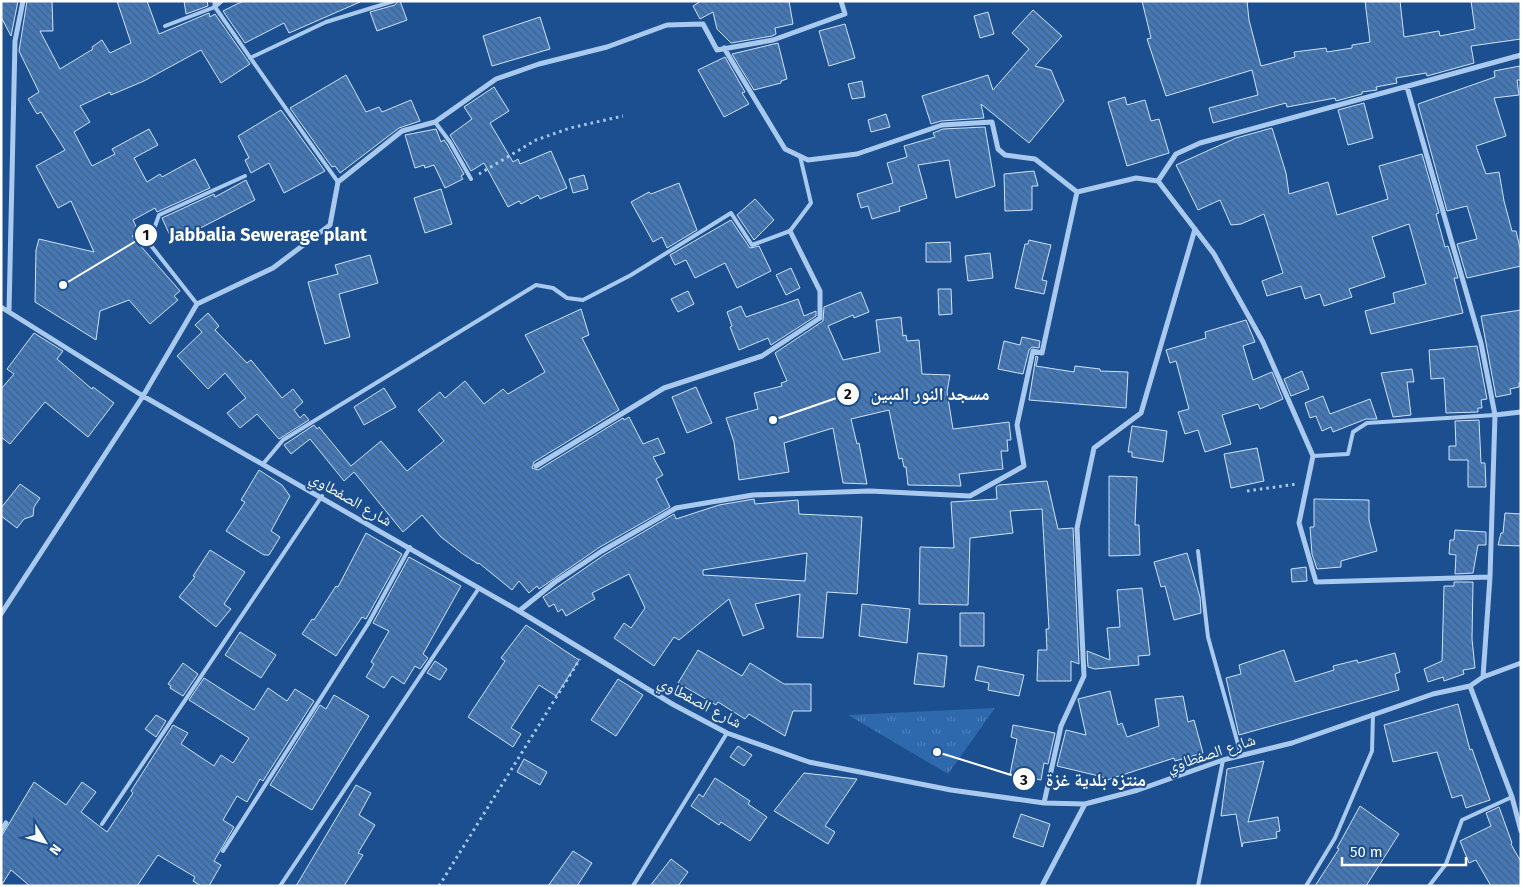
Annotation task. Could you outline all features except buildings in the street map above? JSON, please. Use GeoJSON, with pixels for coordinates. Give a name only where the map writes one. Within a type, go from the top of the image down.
{"type":"FeatureCollection","features":[{"type":"Feature","properties":{"kind":"street"},"geometry":{"type":"LineString","coordinates":[[9,312],[15,41],[23,1]]}},
{"type":"Feature","properties":{"kind":"street"},"geometry":{"type":"LineString","coordinates":[[1,614],[143,396],[197,304],[273,268],[330,225],[338,182],[402,131],[435,122],[496,79],[539,64],[607,47],[667,25],[703,24],[717,50],[773,40],[845,14],[841,1]]}},
{"type":"Feature","properties":{"kind":"street"},"geometry":{"type":"LineString","coordinates":[[724,48],[785,149],[808,160],[857,154],[942,125],[992,122],[998,148],[1005,155],[1035,159],[1077,192]]}},
{"type":"Feature","properties":{"kind":"street"},"geometry":{"type":"LineString","coordinates":[[1158,181],[1176,154],[1200,143],[1407,87],[1497,60],[1521,55]]}},
{"type":"Feature","properties":{"kind":"street"},"geometry":{"type":"LineString","coordinates":[[1407,87],[1482,342],[1494,415],[1490,578],[1483,677]]}},
{"type":"Feature","properties":{"kind":"street"},"geometry":{"type":"LineString","coordinates":[[1077,192],[1136,178],[1158,181],[1214,254],[1263,342],[1313,456],[1299,524],[1316,582],[1490,578]]}},
{"type":"Feature","properties":{"kind":"street"},"geometry":{"type":"LineString","coordinates":[[519,611],[555,582],[594,556],[676,508],[762,495],[870,490],[970,496],[1024,466],[1017,425],[1033,351],[1042,353],[1077,192]]}},
{"type":"Feature","properties":{"kind":"street"},"geometry":{"type":"LineString","coordinates":[[1044,803],[1061,726],[1084,676],[1077,528],[1094,448],[1141,413],[1195,229]]}},
{"type":"Feature","properties":{"kind":"street"},"geometry":{"type":"LineString","coordinates":[[536,466],[664,388],[762,356],[820,318],[820,291],[790,231]]}},
{"type":"Feature","properties":{"kind":"street","name":"شارع الصفطاوي"},"geometry":{"type":"LineString","coordinates":[[1,307],[143,396],[410,547],[674,705],[727,733],[809,762],[951,790],[1044,803],[1085,804],[1138,790],[1223,760],[1292,743],[1433,694],[1470,686],[1483,677],[1521,663]]}},
{"type":"Feature","properties":{"kind":"street"},"geometry":{"type":"LineString","coordinates":[[1494,415],[1521,412]]}},
{"type":"Feature","properties":{"kind":"street"},"geometry":{"type":"LineString","coordinates":[[1470,686],[1512,797],[1521,831]]}},
{"type":"Feature","properties":{"kind":"street"},"geometry":{"type":"LineString","coordinates":[[1042,886],[1085,804]]}},
{"type":"Feature","properties":{"kind":"street"},"geometry":{"type":"LineString","coordinates":[[1,831],[6,823]]}},
{"type":"Feature","properties":{"kind":"lane"},"geometry":{"type":"LineString","coordinates":[[165,26],[222,1]]}},
{"type":"Feature","properties":{"kind":"lane"},"geometry":{"type":"LineString","coordinates":[[250,58],[326,22],[394,1]]}},
{"type":"Feature","properties":{"kind":"lane"},"geometry":{"type":"LineString","coordinates":[[215,4],[250,58],[270,84],[279,102],[338,182]]}},
{"type":"Feature","properties":{"kind":"lane"},"geometry":{"type":"LineString","coordinates":[[435,122],[450,142],[470,179]]}},
{"type":"Feature","properties":{"kind":"lane"},"geometry":{"type":"LineString","coordinates":[[263,464],[283,440],[536,285],[554,288],[567,298],[583,300],[631,275],[731,214],[752,245],[790,231],[811,203],[800,156]]}},
{"type":"Feature","properties":{"kind":"lane"},"geometry":{"type":"LineString","coordinates":[[197,304],[148,243],[159,215],[245,176]]}},
{"type":"Feature","properties":{"kind":"lane"},"geometry":{"type":"LineString","coordinates":[[1313,456],[1348,454],[1353,432],[1367,423],[1494,415]]}},
{"type":"Feature","properties":{"kind":"lane"},"geometry":{"type":"LineString","coordinates":[[102,824],[322,496]]}},
{"type":"Feature","properties":{"kind":"lane"},"geometry":{"type":"LineString","coordinates":[[223,851],[368,624],[410,547]]}},
{"type":"Feature","properties":{"kind":"lane"},"geometry":{"type":"LineString","coordinates":[[1198,551],[1208,637],[1241,755]]}},
{"type":"Feature","properties":{"kind":"lane"},"geometry":{"type":"LineString","coordinates":[[280,886],[479,588]]}},
{"type":"Feature","properties":{"kind":"lane"},"geometry":{"type":"LineString","coordinates":[[1306,886],[1335,838],[1372,752],[1373,714]]}},
{"type":"Feature","properties":{"kind":"lane"},"geometry":{"type":"LineString","coordinates":[[633,886],[727,733]]}},
{"type":"Feature","properties":{"kind":"lane"},"geometry":{"type":"LineString","coordinates":[[1198,886],[1223,760]]}},
{"type":"Feature","properties":{"kind":"lane"},"geometry":{"type":"LineString","coordinates":[[1429,886],[1446,864],[1462,820],[1512,797]]}},
{"type":"Feature","properties":{"kind":"path"},"geometry":{"type":"LineString","coordinates":[[470,179],[536,140],[570,128],[622,116]]}},
{"type":"Feature","properties":{"kind":"path"},"geometry":{"type":"LineString","coordinates":[[1247,492],[1308,482]]}},
{"type":"Feature","properties":{"kind":"path"},"geometry":{"type":"LineString","coordinates":[[439,886],[586,651]]}},
{"type":"Feature","properties":{"kind":"green space"},"geometry":{"type":"Polygon","coordinates":[[[995,708],[948,774],[848,715],[995,708]]]}},
{"type":"Feature","properties":{"kind":"place","name":"Jabbalia Sewerage plant"},"geometry":{"type":"Point","coordinates":[63,285]}},
{"type":"Feature","properties":{"kind":"place","name":"مسجد النور المبين"},"geometry":{"type":"Point","coordinates":[773,420]}},
{"type":"Feature","properties":{"kind":"place","name":"منتزه بلدية غزة"},"geometry":{"type":"Point","coordinates":[937,752]}}]}
